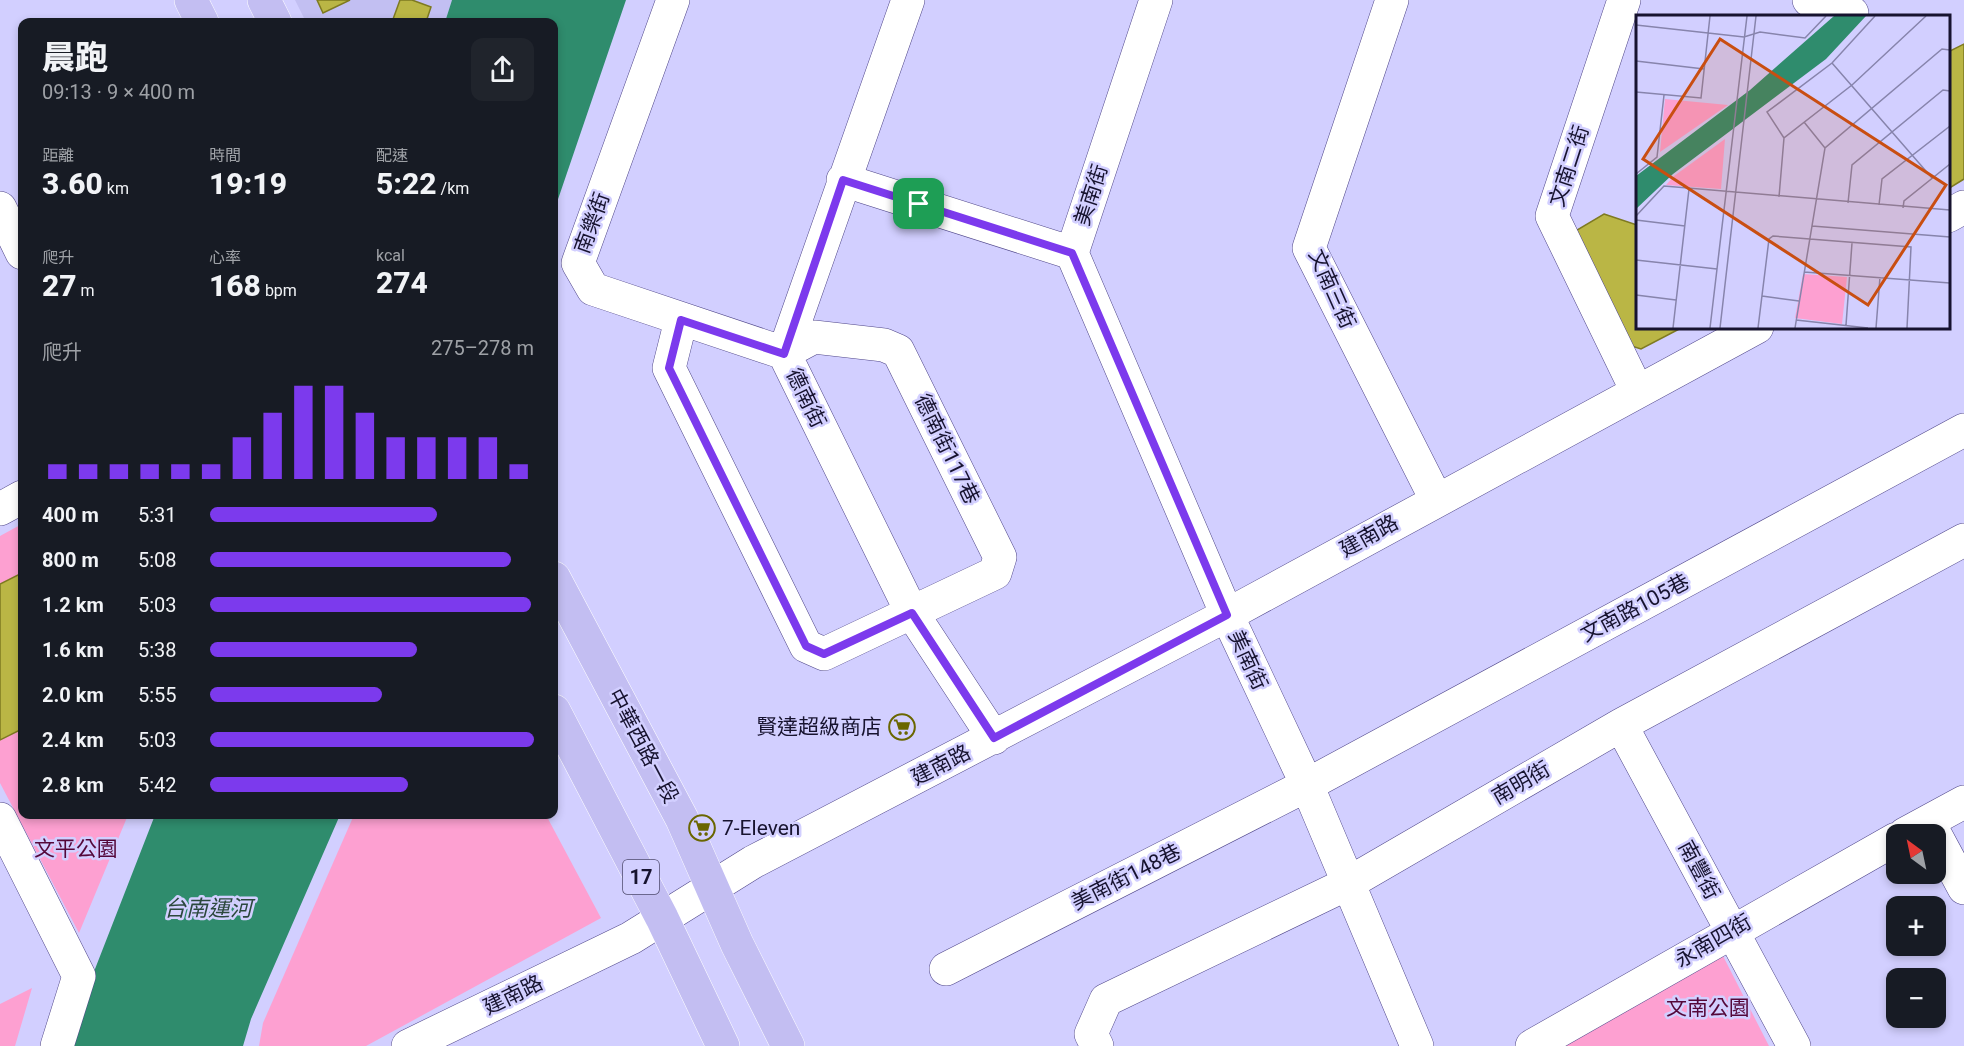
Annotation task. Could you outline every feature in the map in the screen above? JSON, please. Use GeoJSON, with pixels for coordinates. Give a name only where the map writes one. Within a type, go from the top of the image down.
{"type":"FeatureCollection","features":[{"type":"Feature","properties":{"kind":"main road"},"geometry":{"type":"LineString","coordinates":[[190,0],[200,18]]}},
{"type":"Feature","properties":{"kind":"main road"},"geometry":{"type":"LineString","coordinates":[[264,0],[273,18]]}},
{"type":"Feature","properties":{"kind":"main road","name":"中華西路一段"},"geometry":{"type":"LineString","coordinates":[[558,586],[682,819],[711,886],[788,1046]]}},
{"type":"Feature","properties":{"kind":"main road","name":"17"},"geometry":{"type":"LineString","coordinates":[[558,719],[662,918],[723,1046]]}},
{"type":"Feature","properties":{"kind":"street","name":"南樂街"},"geometry":{"type":"LineString","coordinates":[[673,0],[578,263],[593,289],[784,354]]}},
{"type":"Feature","properties":{"kind":"street","name":"德南街"},"geometry":{"type":"LineString","coordinates":[[908,0],[843,180],[784,354],[912,613],[994,738]]}},
{"type":"Feature","properties":{"kind":"street","name":"美南街"},"geometry":{"type":"LineString","coordinates":[[1156,0],[1072,253],[1227,615],[1307,785],[1417,1046]]}},
{"type":"Feature","properties":{"kind":"street","name":"文南三街"},"geometry":{"type":"LineString","coordinates":[[1392,0],[1309,248],[1437,499]]}},
{"type":"Feature","properties":{"kind":"street","name":"文南二街"},"geometry":{"type":"LineString","coordinates":[[1624,0],[1552,216],[1636,390]]}},
{"type":"Feature","properties":{"kind":"street"},"geometry":{"type":"LineString","coordinates":[[1809,0],[1853,10]]}},
{"type":"Feature","properties":{"kind":"street"},"geometry":{"type":"LineString","coordinates":[[843,180],[1072,253]]}},
{"type":"Feature","properties":{"kind":"street"},"geometry":{"type":"LineString","coordinates":[[1949,215],[1964,207]]}},
{"type":"Feature","properties":{"kind":"street"},"geometry":{"type":"LineString","coordinates":[[0,208],[14,253]]}},
{"type":"Feature","properties":{"kind":"street"},"geometry":{"type":"LineString","coordinates":[[681,320],[669,368],[806,646],[824,654],[912,613]]}},
{"type":"Feature","properties":{"kind":"street","name":"建南路"},"geometry":{"type":"LineString","coordinates":[[408,1046],[631,938],[711,886],[1227,615],[1636,390],[1755,328]]}},
{"type":"Feature","properties":{"kind":"street","name":"德南街117巷"},"geometry":{"type":"LineString","coordinates":[[784,354],[814,337],[884,345],[898,351],[1000,557],[995,573],[912,613]]}},
{"type":"Feature","properties":{"kind":"street","name":"文南路105巷"},"geometry":{"type":"LineString","coordinates":[[1307,785],[1964,430]]}},
{"type":"Feature","properties":{"kind":"street"},"geometry":{"type":"LineString","coordinates":[[0,509],[18,499]]}},
{"type":"Feature","properties":{"kind":"street","name":"南明街"},"geometry":{"type":"LineString","coordinates":[[1094,1040],[1106,999],[1347,884],[1621,725],[1964,540]]}},
{"type":"Feature","properties":{"kind":"street","name":"南豐街"},"geometry":{"type":"LineString","coordinates":[[1621,725],[1794,1046]]}},
{"type":"Feature","properties":{"kind":"street","name":"美南街148巷"},"geometry":{"type":"LineString","coordinates":[[946,969],[1307,785]]}},
{"type":"Feature","properties":{"kind":"street"},"geometry":{"type":"LineString","coordinates":[[1935,824],[1964,802]]}},
{"type":"Feature","properties":{"kind":"street"},"geometry":{"type":"LineString","coordinates":[[0,819],[79,976],[57,1046]]}},
{"type":"Feature","properties":{"kind":"street","name":"永南四街"},"geometry":{"type":"LineString","coordinates":[[1532,1046],[1731,930],[1886,845]]}},
{"type":"Feature","properties":{"kind":"street"},"geometry":{"type":"LineString","coordinates":[[1946,861],[1964,888]]}},
{"type":"Feature","properties":{"kind":"shaded area"},"geometry":{"type":"Polygon","coordinates":[[[295,0],[452,0],[446,18],[304,18],[295,0]]]}},
{"type":"Feature","properties":{"kind":"green space","name":"文平公園"},"geometry":{"type":"Polygon","coordinates":[[[18,526],[18,817],[0,783],[0,536],[18,526]]]}},
{"type":"Feature","properties":{"kind":"green space","name":"文平公園"},"geometry":{"type":"Polygon","coordinates":[[[19,819],[126,819],[79,933],[19,819]]]}},
{"type":"Feature","properties":{"kind":"green space"},"geometry":{"type":"Polygon","coordinates":[[[352,819],[548,819],[601,918],[366,1046],[259,1046],[263,1023],[352,819]]]}},
{"type":"Feature","properties":{"kind":"green space","name":"文南公園"},"geometry":{"type":"Polygon","coordinates":[[[1723,956],[1769,1046],[1565,1046],[1723,956]]]}},
{"type":"Feature","properties":{"kind":"green space"},"geometry":{"type":"Polygon","coordinates":[[[32,988],[15,1046],[0,1046],[0,1004],[32,988]]]}},
{"type":"Feature","properties":{"kind":"water"},"geometry":{"type":"Polygon","coordinates":[[[452,0],[626,0],[558,199],[558,18],[446,18],[452,0]]]}},
{"type":"Feature","properties":{"kind":"water","name":"台南運河"},"geometry":{"type":"Polygon","coordinates":[[[153,819],[338,819],[251,1019],[243,1046],[65,1046],[153,819]]]}},
{"type":"Feature","properties":{"kind":"building"},"geometry":{"type":"Polygon","coordinates":[[[317,0],[350,0],[323,13],[317,0]]]}},
{"type":"Feature","properties":{"kind":"building"},"geometry":{"type":"Polygon","coordinates":[[[400,0],[412,0],[431,7],[427,18],[393,18],[400,0]]]}},
{"type":"Feature","properties":{"kind":"building"},"geometry":{"type":"Polygon","coordinates":[[[1964,44],[1964,179],[1949,188],[1949,52],[1964,44]]]}},
{"type":"Feature","properties":{"kind":"building"},"geometry":{"type":"Polygon","coordinates":[[[1604,214],[1636,225],[1636,328],[1681,328],[1641,349],[1625,344],[1572,233],[1604,214]]]}},
{"type":"Feature","properties":{"kind":"building"},"geometry":{"type":"Polygon","coordinates":[[[18,575],[18,731],[0,740],[0,584],[18,575]]]}},
{"type":"Feature","properties":{"kind":"place","name":"賢達超級商店"},"geometry":{"type":"Point","coordinates":[902,727]}},
{"type":"Feature","properties":{"kind":"place","name":"7-Eleven"},"geometry":{"type":"Point","coordinates":[702,828]}},
{"type":"Feature","properties":{"kind":"route"},"geometry":{"type":"LineString","coordinates":[[843,180],[919,204],[1072,253],[1227,615],[994,738],[912,613],[824,654],[806,646],[669,368],[681,320],[784,354],[843,180]]}}]}
